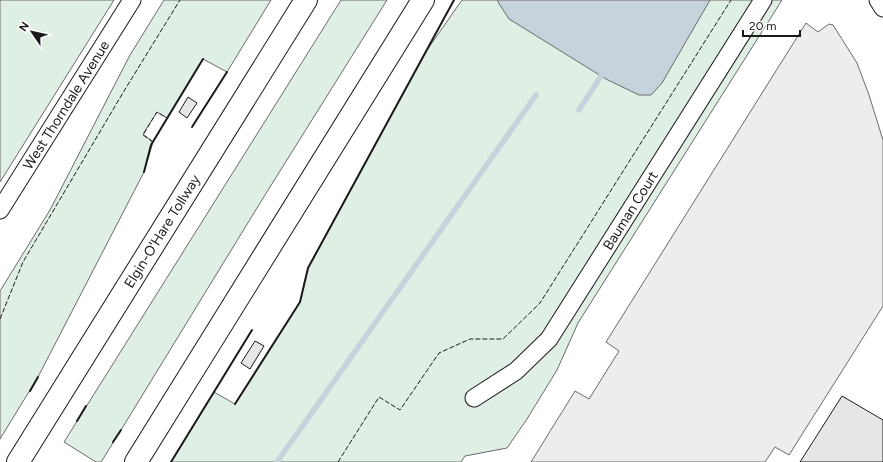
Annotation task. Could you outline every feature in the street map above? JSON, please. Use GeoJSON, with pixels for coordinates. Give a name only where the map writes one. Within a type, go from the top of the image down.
{"type":"FeatureCollection","features":[{"type":"Feature","properties":{"kind":"highway","name":"Elgin-O'Hare Tollway"},"geometry":{"type":"LineString","coordinates":[[18,462],[306,0]]}},
{"type":"Feature","properties":{"kind":"highway"},"geometry":{"type":"LineString","coordinates":[[137,460],[424,0]]}},
{"type":"Feature","properties":{"kind":"street","name":"West Thorndale Avenue"},"geometry":{"type":"LineString","coordinates":[[0,210],[132,0]]}},
{"type":"Feature","properties":{"kind":"street","name":"Bauman Court"},"geometry":{"type":"LineString","coordinates":[[474,398],[516,371],[549,339],[763,0]]}},
{"type":"Feature","properties":{"kind":"street"},"geometry":{"type":"LineString","coordinates":[[878,0],[883,8]]}},
{"type":"Feature","properties":{"kind":"green space"},"geometry":{"type":"Polygon","coordinates":[[[0,0],[114,0],[0,182],[0,0]]]}},
{"type":"Feature","properties":{"kind":"green space"},"geometry":{"type":"Polygon","coordinates":[[[164,0],[271,0],[227,72],[203,59],[167,118],[157,112],[143,134],[153,142],[144,172],[38,377],[0,439],[0,291],[50,210],[130,55],[164,0]]]}},
{"type":"Feature","properties":{"kind":"green space"},"geometry":{"type":"Polygon","coordinates":[[[341,0],[387,0],[101,462],[96,462],[64,442],[341,0]]]}},
{"type":"Feature","properties":{"kind":"green space"},"geometry":{"type":"Polygon","coordinates":[[[462,0],[782,0],[578,323],[557,370],[507,448],[465,456],[461,462],[171,462],[214,392],[235,404],[300,302],[308,268],[427,50],[462,0]]]}},
{"type":"Feature","properties":{"kind":"shaded area"},"geometry":{"type":"Polygon","coordinates":[[[498,0],[710,0],[662,83],[651,95],[639,95],[606,79],[509,19],[498,0]]]}},
{"type":"Feature","properties":{"kind":"shaded area"},"geometry":{"type":"Polygon","coordinates":[[[806,23],[818,32],[829,24],[833,25],[857,63],[883,140],[883,306],[789,455],[775,447],[765,462],[531,462],[575,391],[589,399],[619,351],[606,342],[806,23]]]}},
{"type":"Feature","properties":{"kind":"building"},"geometry":{"type":"Polygon","coordinates":[[[188,97],[197,103],[187,118],[179,112],[188,97]]]}},
{"type":"Feature","properties":{"kind":"building"},"geometry":{"type":"Polygon","coordinates":[[[255,341],[264,346],[250,369],[241,363],[255,341]]]}},
{"type":"Feature","properties":{"kind":"building"},"geometry":{"type":"Polygon","coordinates":[[[842,396],[883,420],[883,462],[800,462],[842,396]]]}},
{"type":"Feature","properties":{"kind":"waterway"},"geometry":{"type":"LineString","coordinates":[[579,110],[601,76]]}},
{"type":"Feature","properties":{"kind":"waterway"},"geometry":{"type":"LineString","coordinates":[[277,462],[536,95]]}},
{"type":"Feature","properties":{"kind":"fence"},"geometry":{"type":"LineString","coordinates":[[0,319],[23,262],[124,91],[180,0]]}},
{"type":"Feature","properties":{"kind":"fence"},"geometry":{"type":"LineString","coordinates":[[338,462],[379,397],[400,410],[439,353],[470,339],[503,339],[540,303],[731,0]]}},
{"type":"Feature","properties":{"kind":"fence"},"geometry":{"type":"LineString","coordinates":[[153,142],[143,135],[157,112],[167,118]]}},
{"type":"Feature","properties":{"kind":"wall"},"geometry":{"type":"LineString","coordinates":[[235,404],[300,302],[308,268],[454,0]]}},
{"type":"Feature","properties":{"kind":"wall"},"geometry":{"type":"LineString","coordinates":[[144,172],[151,145],[203,59]]}},
{"type":"Feature","properties":{"kind":"wall"},"geometry":{"type":"LineString","coordinates":[[192,127],[227,72]]}},
{"type":"Feature","properties":{"kind":"wall"},"geometry":{"type":"LineString","coordinates":[[171,462],[252,330]]}},
{"type":"Feature","properties":{"kind":"wall"},"geometry":{"type":"LineString","coordinates":[[30,391],[38,377]]}},
{"type":"Feature","properties":{"kind":"wall"},"geometry":{"type":"LineString","coordinates":[[77,421],[86,406]]}},
{"type":"Feature","properties":{"kind":"wall"},"geometry":{"type":"LineString","coordinates":[[113,442],[121,430]]}}]}
